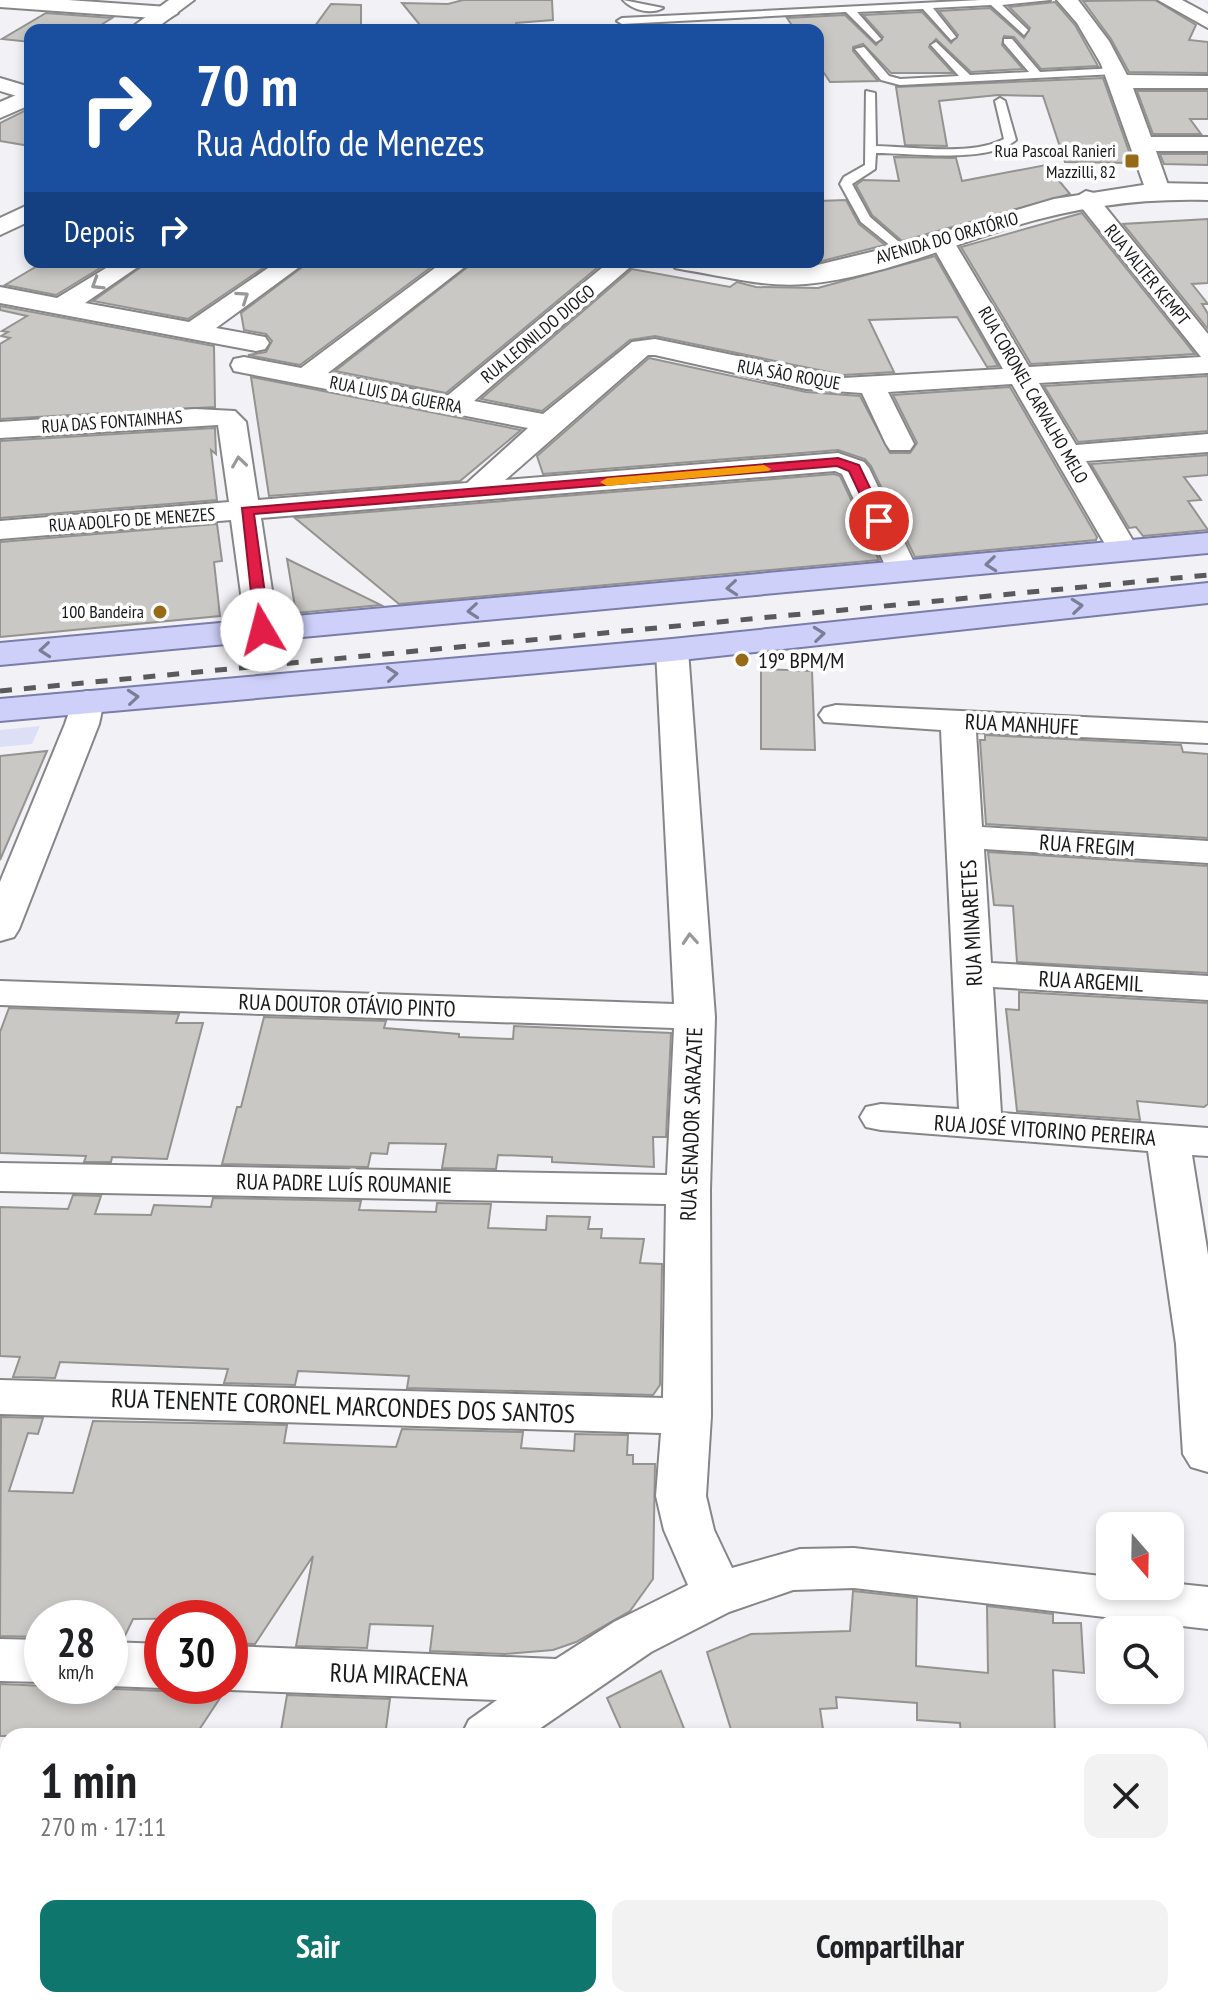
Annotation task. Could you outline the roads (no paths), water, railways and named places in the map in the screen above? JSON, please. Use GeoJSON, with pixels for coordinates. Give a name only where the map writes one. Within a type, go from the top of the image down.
{"type":"FeatureCollection","features":[{"type":"Feature","properties":{"kind":"main road"},"geometry":{"type":"LineString","coordinates":[[148,24],[175,6]]}},
{"type":"Feature","properties":{"kind":"main road"},"geometry":{"type":"LineString","coordinates":[[0,111],[24,98]]}},
{"type":"Feature","properties":{"kind":"main road","name":"AVENIDA DO ORATÓRIO"},"geometry":{"type":"LineString","coordinates":[[723,268],[805,276],[1086,198],[1157,188],[1208,192]]}},
{"type":"Feature","properties":{"kind":"main road"},"geometry":{"type":"LineString","coordinates":[[0,654],[1208,543]]}},
{"type":"Feature","properties":{"kind":"main road"},"geometry":{"type":"LineString","coordinates":[[0,710],[672,650],[1208,593]]}},
{"type":"Feature","properties":{"kind":"street"},"geometry":{"type":"LineString","coordinates":[[0,13],[22,0]]}},
{"type":"Feature","properties":{"kind":"street"},"geometry":{"type":"LineString","coordinates":[[1067,0],[1095,30],[1117,76],[1157,188]]}},
{"type":"Feature","properties":{"kind":"street"},"geometry":{"type":"LineString","coordinates":[[1168,0],[1208,22]]}},
{"type":"Feature","properties":{"kind":"street"},"geometry":{"type":"LineString","coordinates":[[0,1],[175,6]]}},
{"type":"Feature","properties":{"kind":"street"},"geometry":{"type":"LineString","coordinates":[[1117,76],[1208,82]]}},
{"type":"Feature","properties":{"kind":"street"},"geometry":{"type":"LineString","coordinates":[[0,84],[24,93]]}},
{"type":"Feature","properties":{"kind":"street"},"geometry":{"type":"LineString","coordinates":[[1141,144],[1208,144]]}},
{"type":"Feature","properties":{"kind":"street","name":"RUA VALTER KEMPT"},"geometry":{"type":"LineString","coordinates":[[1086,198],[1208,351]]}},
{"type":"Feature","properties":{"kind":"street"},"geometry":{"type":"LineString","coordinates":[[0,228],[24,214]]}},
{"type":"Feature","properties":{"kind":"street","name":"RUA CORONEL CARVALHO MELO"},"geometry":{"type":"LineString","coordinates":[[941,240],[1124,551]]}},
{"type":"Feature","properties":{"kind":"street"},"geometry":{"type":"LineString","coordinates":[[61,307],[123,268]]}},
{"type":"Feature","properties":{"kind":"street"},"geometry":{"type":"LineString","coordinates":[[192,332],[285,268]]}},
{"type":"Feature","properties":{"kind":"street"},"geometry":{"type":"LineString","coordinates":[[306,377],[451,268]]}},
{"type":"Feature","properties":{"kind":"street","name":"RUA LEONILDO DIOGO"},"geometry":{"type":"LineString","coordinates":[[452,406],[617,268]]}},
{"type":"Feature","properties":{"kind":"street","name":"RUA LUIS DA GUERRA"},"geometry":{"type":"LineString","coordinates":[[0,295],[192,332],[306,377],[549,424]]}},
{"type":"Feature","properties":{"kind":"street","name":"RUA SÃO ROQUE"},"geometry":{"type":"LineString","coordinates":[[474,493],[549,424],[637,350],[648,347],[823,385],[872,386],[1208,365]]}},
{"type":"Feature","properties":{"kind":"street"},"geometry":{"type":"LineString","coordinates":[[872,386],[900,444]]}},
{"type":"Feature","properties":{"kind":"street","name":"RUA DAS FONTAINHAS"},"geometry":{"type":"LineString","coordinates":[[0,430],[225,417],[234,428],[247,511]]}},
{"type":"Feature","properties":{"kind":"street"},"geometry":{"type":"LineString","coordinates":[[1067,454],[1208,443]]}},
{"type":"Feature","properties":{"kind":"street","name":"RUA ADOLFO DE MENEZES"},"geometry":{"type":"LineString","coordinates":[[0,530],[838,462],[854,468],[903,573]]}},
{"type":"Feature","properties":{"kind":"street"},"geometry":{"type":"LineString","coordinates":[[247,511],[262,630]]}},
{"type":"Feature","properties":{"kind":"street","name":"RUA SENADOR SARAZATE"},"geometry":{"type":"LineString","coordinates":[[672,650],[695,1017],[688,1190],[687,1416],[681,1496],[689,1530],[717,1591]]}},
{"type":"Feature","properties":{"kind":"street"},"geometry":{"type":"LineString","coordinates":[[0,929],[82,724],[87,701]]}},
{"type":"Feature","properties":{"kind":"street","name":"RUA MANHUFE"},"geometry":{"type":"LineString","coordinates":[[836,715],[1208,733]]}},
{"type":"Feature","properties":{"kind":"street","name":"RUA MINARETES"},"geometry":{"type":"LineString","coordinates":[[958,720],[975,974],[981,1126]]}},
{"type":"Feature","properties":{"kind":"street","name":"RUA FREGIM"},"geometry":{"type":"LineString","coordinates":[[966,837],[1208,852]]}},
{"type":"Feature","properties":{"kind":"street","name":"RUA ARGEMIL"},"geometry":{"type":"LineString","coordinates":[[975,974],[1208,988]]}},
{"type":"Feature","properties":{"kind":"street","name":"RUA DOUTOR OTÁVIO PINTO"},"geometry":{"type":"LineString","coordinates":[[0,993],[695,1017]]}},
{"type":"Feature","properties":{"kind":"street","name":"RUA JOSÉ VITORINO PEREIRA"},"geometry":{"type":"LineString","coordinates":[[881,1117],[1188,1141]]}},
{"type":"Feature","properties":{"kind":"street"},"geometry":{"type":"LineString","coordinates":[[1188,1141],[1208,1454]]}},
{"type":"Feature","properties":{"kind":"street","name":"RUA PADRE LUÍS ROUMANIE"},"geometry":{"type":"LineString","coordinates":[[0,1177],[688,1190]]}},
{"type":"Feature","properties":{"kind":"street","name":"RUA TENENTE CORONEL MARCONDES DOS SANTOS"},"geometry":{"type":"LineString","coordinates":[[0,1397],[687,1416]]}},
{"type":"Feature","properties":{"kind":"street"},"geometry":{"type":"LineString","coordinates":[[500,1728],[655,1625],[717,1591],[796,1570],[854,1568],[1208,1608]]}},
{"type":"Feature","properties":{"kind":"street"},"geometry":{"type":"LineString","coordinates":[[0,1660],[24,1661]]}},
{"type":"Feature","properties":{"kind":"street","name":"RUA MIRACENA"},"geometry":{"type":"LineString","coordinates":[[248,1669],[568,1681]]}},
{"type":"Feature","properties":{"kind":"lane"},"geometry":{"type":"LineString","coordinates":[[628,0],[634,6],[655,8],[810,0]]}},
{"type":"Feature","properties":{"kind":"lane"},"geometry":{"type":"LineString","coordinates":[[622,21],[1045,0]]}},
{"type":"Feature","properties":{"kind":"lane"},"geometry":{"type":"LineString","coordinates":[[994,3],[1024,32]]}},
{"type":"Feature","properties":{"kind":"lane"},"geometry":{"type":"LineString","coordinates":[[926,6],[951,37]]}},
{"type":"Feature","properties":{"kind":"lane"},"geometry":{"type":"LineString","coordinates":[[849,9],[876,39]]}},
{"type":"Feature","properties":{"kind":"lane"},"geometry":{"type":"LineString","coordinates":[[1008,41],[1037,75]]}},
{"type":"Feature","properties":{"kind":"lane"},"geometry":{"type":"LineString","coordinates":[[936,45],[967,78]]}},
{"type":"Feature","properties":{"kind":"lane"},"geometry":{"type":"LineString","coordinates":[[860,49],[885,78],[892,81],[1037,75],[1117,76]]}},
{"type":"Feature","properties":{"kind":"lane"},"geometry":{"type":"LineString","coordinates":[[870,93],[871,167],[848,179],[846,184],[865,219],[902,251]]}},
{"type":"Feature","properties":{"kind":"lane"},"geometry":{"type":"LineString","coordinates":[[870,149],[984,149],[1006,145],[1010,140],[1000,101]]}},
{"type":"Feature","properties":{"kind":"railway"},"geometry":{"type":"LineString","coordinates":[[0,691],[1208,575]]}},
{"type":"Feature","properties":{"kind":"place","name":"Rua Pascoal Ranieri Mazzilli, 82"},"geometry":{"type":"Point","coordinates":[1132,161]}},
{"type":"Feature","properties":{"kind":"place","name":"100 Bandeira"},"geometry":{"type":"Point","coordinates":[160,612]}},
{"type":"Feature","properties":{"kind":"place","name":"19º BPM/M"},"geometry":{"type":"Point","coordinates":[742,660]}}]}
